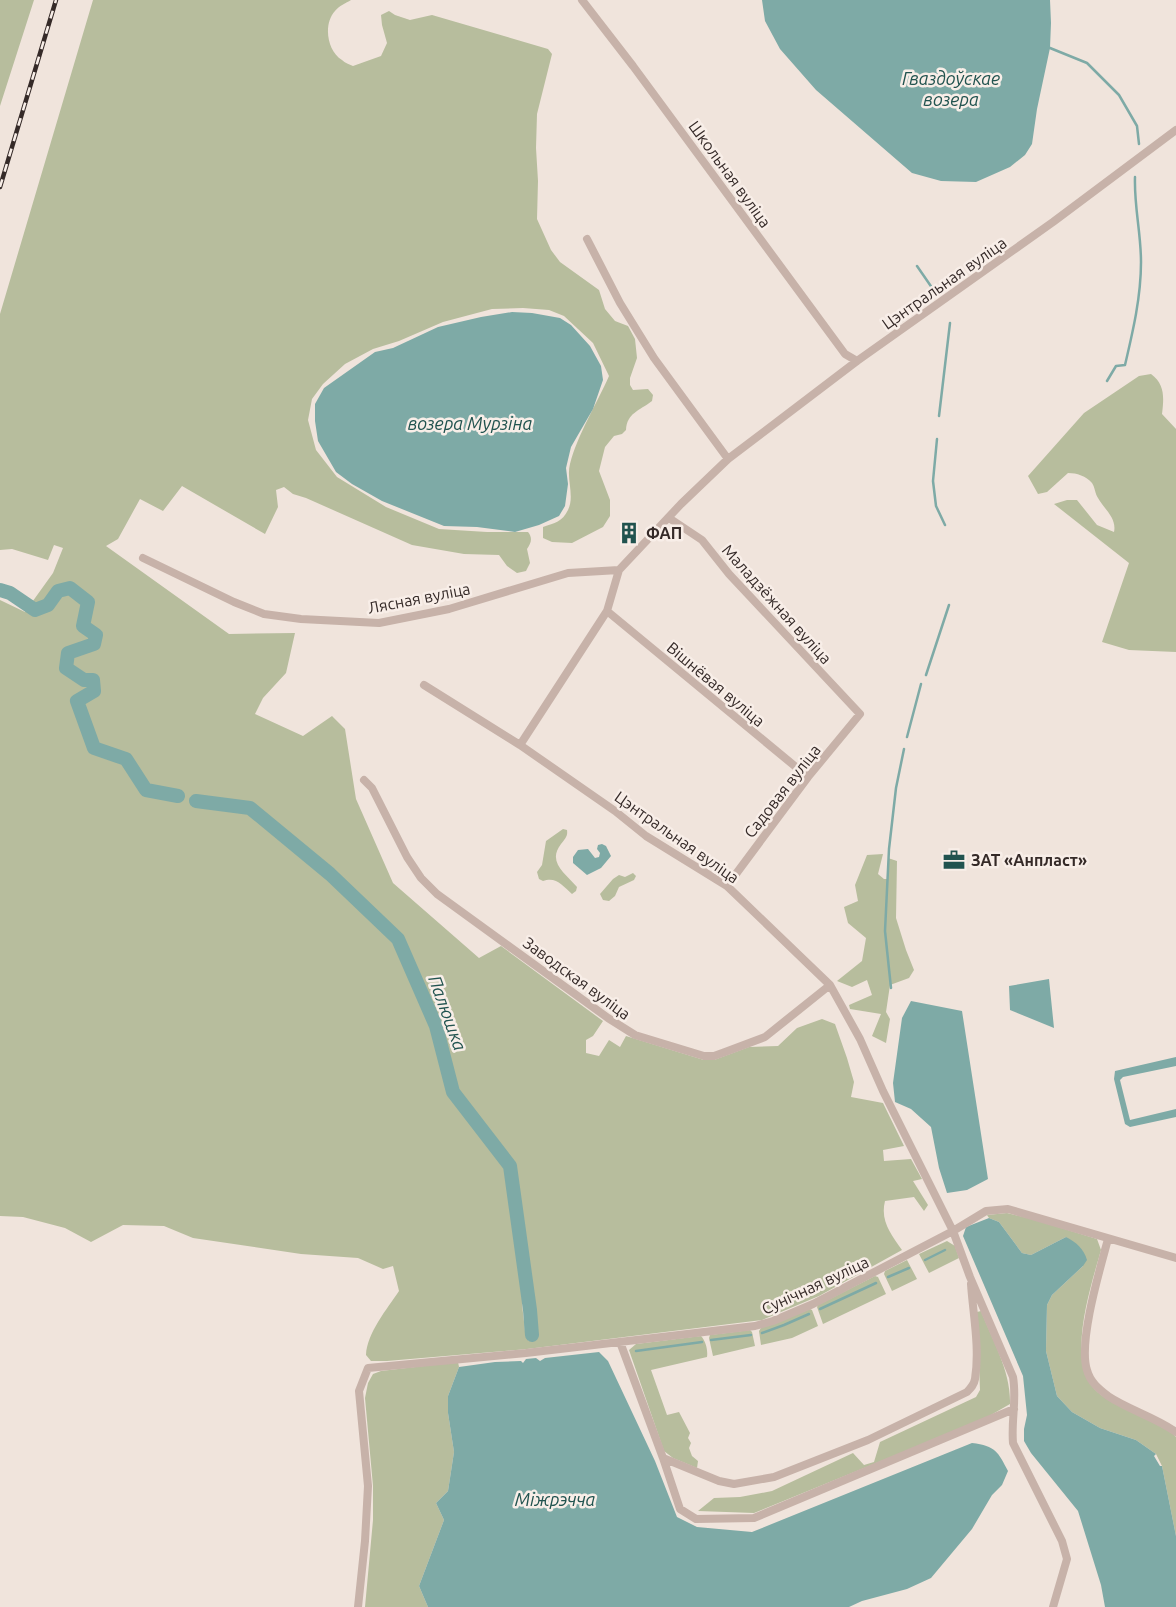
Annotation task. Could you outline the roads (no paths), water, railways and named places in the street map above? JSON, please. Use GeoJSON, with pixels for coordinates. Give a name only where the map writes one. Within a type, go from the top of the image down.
{"type":"FeatureCollection","features":[{"type":"Feature","properties":{"kind":"street","name":"Школьная вуліца"},"geometry":{"type":"LineString","coordinates":[[582,0],[633,66],[845,354],[857,361]]}},
{"type":"Feature","properties":{"kind":"street","name":"Цэнтральная вуліца"},"geometry":{"type":"LineString","coordinates":[[520,745],[607,611],[619,570],[728,460],[857,361],[1053,222],[1176,130]]}},
{"type":"Feature","properties":{"kind":"street"},"geometry":{"type":"LineString","coordinates":[[587,239],[620,303],[654,358],[728,460]]}},
{"type":"Feature","properties":{"kind":"street","name":"Маладзёжная вуліца"},"geometry":{"type":"LineString","coordinates":[[669,518],[702,540],[729,574],[860,714]]}},
{"type":"Feature","properties":{"kind":"street","name":"Лясная вуліца"},"geometry":{"type":"LineString","coordinates":[[143,558],[234,602],[264,614],[301,619],[379,623],[449,609],[568,574],[619,570]]}},
{"type":"Feature","properties":{"kind":"street","name":"Вішнёвая вуліца"},"geometry":{"type":"LineString","coordinates":[[607,611],[808,777]]}},
{"type":"Feature","properties":{"kind":"street","name":"Цэнтральная вуліца"},"geometry":{"type":"LineString","coordinates":[[424,685],[520,745],[615,811],[646,836],[727,886],[830,986],[860,1040],[883,1092],[953,1231],[970,1277]]}},
{"type":"Feature","properties":{"kind":"street","name":"Садовая вуліца"},"geometry":{"type":"LineString","coordinates":[[727,886],[808,777],[860,714]]}},
{"type":"Feature","properties":{"kind":"street","name":"Заводская вуліца"},"geometry":{"type":"LineString","coordinates":[[364,780],[372,788],[407,857],[421,878],[437,894],[608,1018],[635,1035],[704,1056],[714,1056],[765,1036],[830,986]]}},
{"type":"Feature","properties":{"kind":"street","name":"Сунічная вуліца"},"geometry":{"type":"LineString","coordinates":[[358,1607],[368,1486],[360,1391],[368,1368],[526,1353],[755,1326],[774,1321],[813,1304],[986,1212],[1008,1209],[1176,1258]]}},
{"type":"Feature","properties":{"kind":"street"},"geometry":{"type":"LineString","coordinates":[[1108,1239],[1092,1303],[1084,1350],[1087,1370],[1095,1386],[1110,1397],[1167,1425],[1176,1432]]}},
{"type":"Feature","properties":{"kind":"street"},"geometry":{"type":"LineString","coordinates":[[970,1277],[1012,1378],[1016,1393],[1012,1430],[1013,1443],[1062,1541],[1067,1559],[1053,1607]]}},
{"type":"Feature","properties":{"kind":"street"},"geometry":{"type":"LineString","coordinates":[[663,1458],[719,1481],[734,1484],[774,1477],[868,1440],[967,1392],[972,1388],[975,1380],[976,1351],[970,1277]]}},
{"type":"Feature","properties":{"kind":"street"},"geometry":{"type":"LineString","coordinates":[[620,1342],[680,1509],[696,1519],[754,1518],[1014,1409]]}},
{"type":"Feature","properties":{"kind":"water","name":"Гваздоўскае возера"},"geometry":{"type":"Polygon","coordinates":[[[762,0],[1050,0],[1050,48],[1037,109],[1032,144],[1025,155],[1010,167],[976,182],[941,181],[912,173],[816,90],[780,49],[765,21],[762,0]]]}},
{"type":"Feature","properties":{"kind":"water","name":"возера Мурзіна"},"geometry":{"type":"Polygon","coordinates":[[[512,312],[560,318],[571,325],[590,346],[601,366],[603,380],[593,409],[571,447],[566,468],[568,484],[565,506],[559,516],[539,525],[515,532],[477,527],[444,526],[382,501],[352,484],[336,472],[318,441],[315,421],[315,404],[324,388],[375,352],[393,348],[438,327],[512,312]]]}},
{"type":"Feature","properties":{"kind":"water"},"geometry":{"type":"Polygon","coordinates":[[[598,845],[606,846],[611,856],[601,868],[587,875],[573,863],[573,857],[578,850],[588,849],[595,858],[599,857],[600,853],[597,849],[598,845]]]}},
{"type":"Feature","properties":{"kind":"water"},"geometry":{"type":"Polygon","coordinates":[[[1049,979],[1054,1028],[1010,1010],[1009,986],[1049,979]]]}},
{"type":"Feature","properties":{"kind":"water"},"geometry":{"type":"Polygon","coordinates":[[[911,1001],[962,1011],[988,1179],[967,1190],[947,1193],[939,1168],[931,1127],[911,1109],[895,1102],[893,1083],[902,1018],[911,1001]]]}},
{"type":"Feature","properties":{"kind":"water"},"geometry":{"type":"Polygon","coordinates":[[[1176,1057],[1176,1066],[1123,1077],[1120,1080],[1130,1120],[1176,1109],[1176,1117],[1130,1127],[1125,1124],[1114,1079],[1115,1071],[1176,1057]]]}},
{"type":"Feature","properties":{"kind":"water"},"geometry":{"type":"Polygon","coordinates":[[[989,1218],[999,1222],[1022,1253],[1031,1255],[1066,1237],[1079,1246],[1086,1256],[1087,1260],[1083,1266],[1052,1295],[1047,1305],[1046,1351],[1057,1396],[1072,1412],[1100,1428],[1136,1440],[1156,1454],[1154,1456],[1160,1466],[1162,1466],[1176,1536],[1176,1607],[1105,1607],[1101,1585],[1078,1511],[1031,1453],[1024,1441],[1027,1415],[1023,1376],[963,1236],[966,1227],[989,1218]]]}},
{"type":"Feature","properties":{"kind":"water"},"geometry":{"type":"Polygon","coordinates":[[[530,1310],[536,1315],[537,1330],[536,1334],[528,1335],[525,1331],[524,1316],[530,1310]]]}},
{"type":"Feature","properties":{"kind":"water","name":"Міжрэчча"},"geometry":{"type":"Polygon","coordinates":[[[599,1352],[608,1361],[655,1461],[677,1517],[697,1527],[752,1532],[972,1443],[986,1446],[995,1451],[1002,1459],[1008,1471],[1002,1485],[992,1495],[972,1529],[931,1578],[907,1589],[862,1601],[849,1607],[428,1607],[419,1586],[444,1520],[436,1503],[448,1491],[454,1452],[448,1413],[448,1396],[459,1367],[495,1362],[521,1361],[523,1363],[526,1359],[536,1358],[540,1361],[545,1358],[599,1352]]]}},
{"type":"Feature","properties":{"kind":"waterway"},"geometry":{"type":"LineString","coordinates":[[1050,48],[1087,63],[1119,95],[1137,126],[1139,144]]}},
{"type":"Feature","properties":{"kind":"waterway"},"geometry":{"type":"LineString","coordinates":[[1107,381],[1116,366],[1125,365],[1138,301],[1141,262],[1135,177]]}},
{"type":"Feature","properties":{"kind":"waterway"},"geometry":{"type":"LineString","coordinates":[[917,266],[937,295]]}},
{"type":"Feature","properties":{"kind":"waterway"},"geometry":{"type":"LineString","coordinates":[[939,416],[950,323]]}},
{"type":"Feature","properties":{"kind":"waterway"},"geometry":{"type":"LineString","coordinates":[[937,439],[933,481],[936,506],[945,525]]}},
{"type":"Feature","properties":{"kind":"waterway","name":"Палюшка"},"geometry":{"type":"LineString","coordinates":[[0,590],[10,593],[35,610],[48,605],[58,591],[70,588],[88,602],[83,626],[96,635],[94,644],[68,653],[66,668],[84,680],[93,680],[94,691],[77,701],[94,748],[126,759],[146,790],[178,796]]}},
{"type":"Feature","properties":{"kind":"waterway"},"geometry":{"type":"LineString","coordinates":[[926,675],[949,605]]}},
{"type":"Feature","properties":{"kind":"waterway"},"geometry":{"type":"LineString","coordinates":[[907,737],[921,684]]}},
{"type":"Feature","properties":{"kind":"waterway"},"geometry":{"type":"LineString","coordinates":[[891,988],[885,931],[889,849],[896,788],[904,749]]}},
{"type":"Feature","properties":{"kind":"waterway","name":"Палюшка"},"geometry":{"type":"LineString","coordinates":[[196,801],[250,808],[330,874],[398,939],[436,1026],[453,1092],[510,1166],[532,1335]]}},
{"type":"Feature","properties":{"kind":"waterway"},"geometry":{"type":"LineString","coordinates":[[925,1260],[945,1250]]}},
{"type":"Feature","properties":{"kind":"waterway"},"geometry":{"type":"LineString","coordinates":[[888,1277],[909,1268]]}},
{"type":"Feature","properties":{"kind":"waterway"},"geometry":{"type":"LineString","coordinates":[[820,1309],[876,1283]]}},
{"type":"Feature","properties":{"kind":"waterway"},"geometry":{"type":"LineString","coordinates":[[762,1333],[809,1314]]}},
{"type":"Feature","properties":{"kind":"waterway"},"geometry":{"type":"LineString","coordinates":[[711,1340],[751,1335]]}},
{"type":"Feature","properties":{"kind":"waterway"},"geometry":{"type":"LineString","coordinates":[[636,1351],[702,1342]]}},
{"type":"Feature","properties":{"kind":"railway"},"geometry":{"type":"LineString","coordinates":[[0,187],[56,0]]}},
{"type":"Feature","properties":{"kind":"place","name":"ФАП"},"geometry":{"type":"Point","coordinates":[629,533]}},
{"type":"Feature","properties":{"kind":"place","name":"ЗАТ «Анпласт»"},"geometry":{"type":"Point","coordinates":[954,860]}}]}
